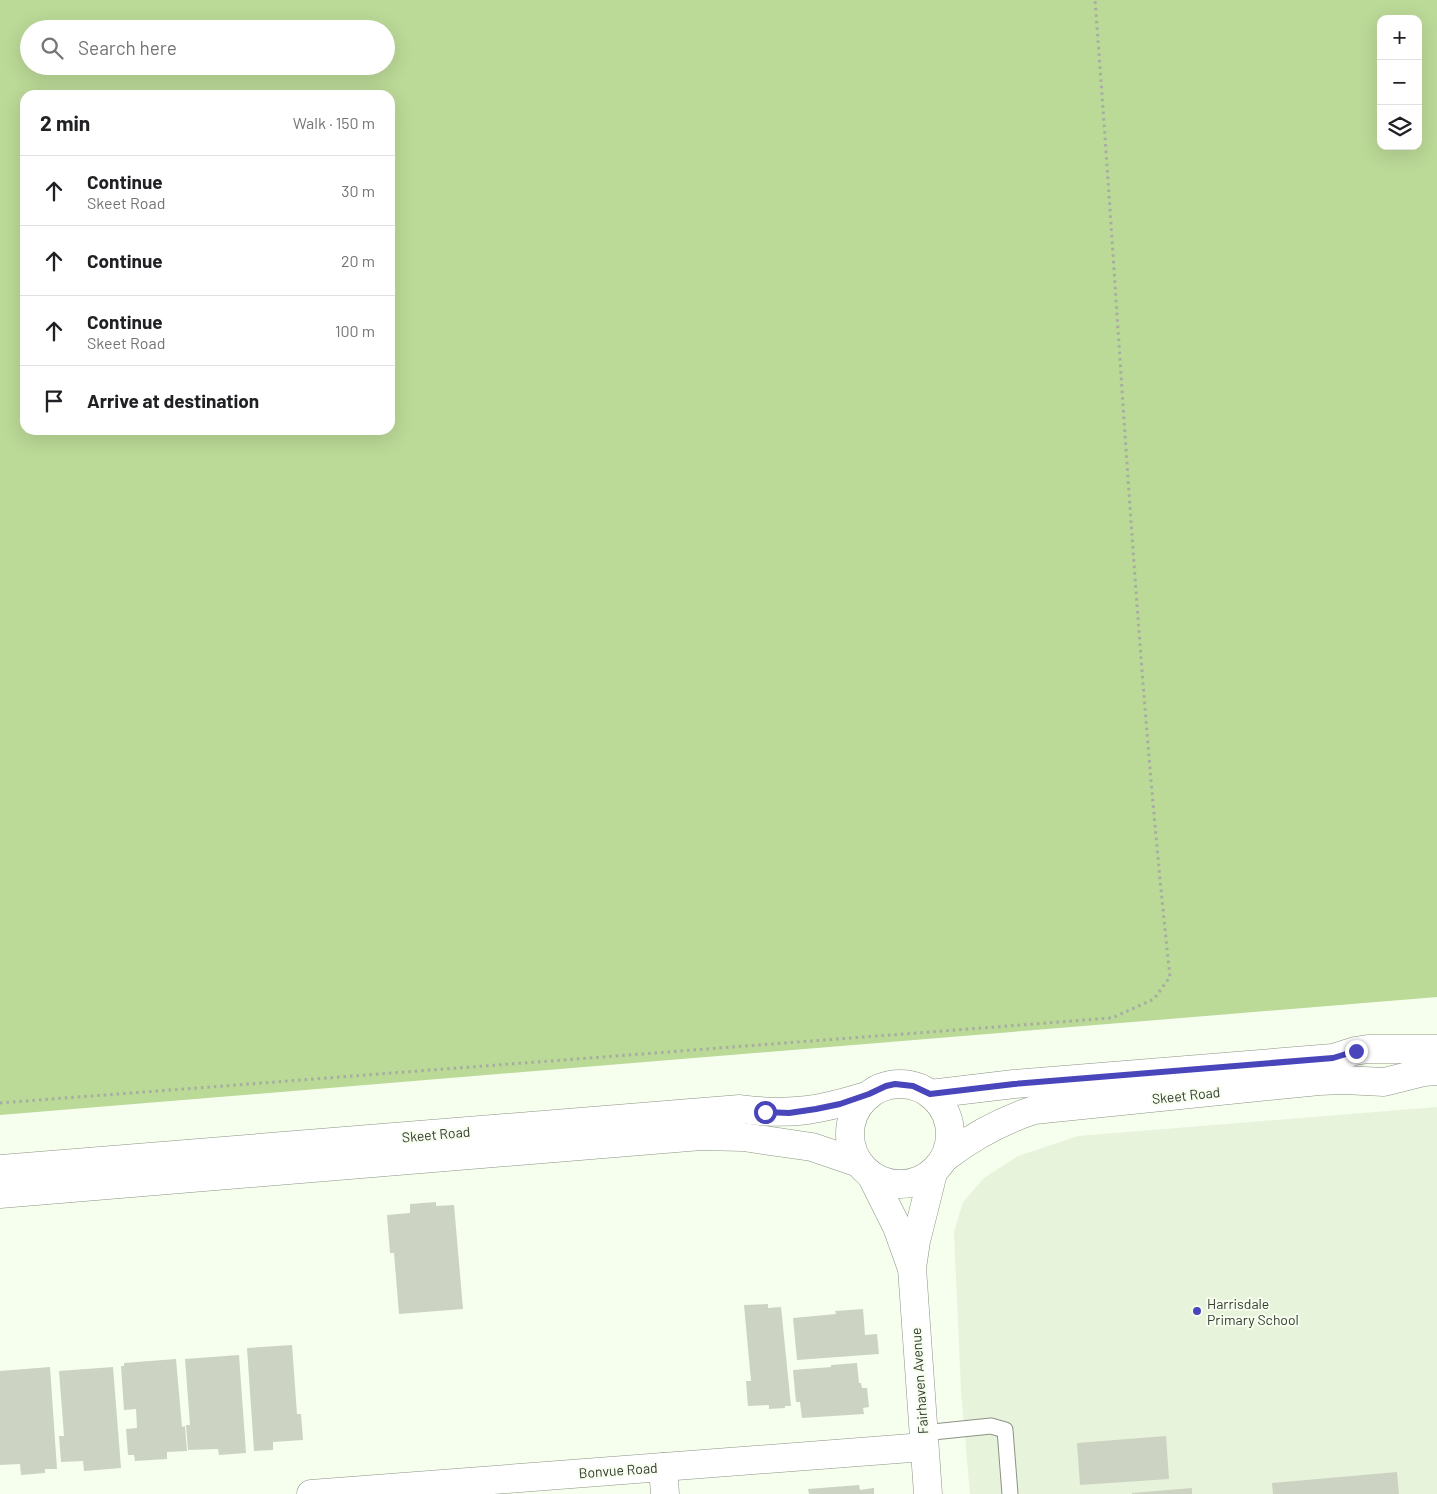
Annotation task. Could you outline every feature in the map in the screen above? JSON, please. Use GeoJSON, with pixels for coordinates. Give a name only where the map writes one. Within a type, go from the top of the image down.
{"type":"FeatureCollection","features":[{"type":"Feature","properties":{"kind":"street","name":"Skeet Road"},"geometry":{"type":"LineString","coordinates":[[930,1094],[1014,1084],[1333,1058],[1368,1049],[1437,1049]]}},
{"type":"Feature","properties":{"kind":"street","name":"Skeet Road"},"geometry":{"type":"LineString","coordinates":[[940,1165],[965,1142],[1011,1118],[1034,1110],[1319,1081],[1384,1082],[1424,1072],[1437,1071]]}},
{"type":"Feature","properties":{"kind":"street"},"geometry":{"type":"LineString","coordinates":[[895,1084],[913,1086],[930,1094],[939,1102],[949,1122],[951,1134],[950,1146],[940,1165],[914,1183],[903,1185],[892,1184],[865,1169],[854,1153],[850,1132],[856,1111],[869,1094],[895,1084]]}},
{"type":"Feature","properties":{"kind":"street","name":"Skeet Road"},"geometry":{"type":"LineString","coordinates":[[0,1169],[740,1109],[789,1113],[840,1104],[869,1094]]}},
{"type":"Feature","properties":{"kind":"street","name":"Skeet Road"},"geometry":{"type":"LineString","coordinates":[[0,1194],[701,1136],[743,1137],[812,1146],[865,1169]]}},
{"type":"Feature","properties":{"kind":"street","name":"Fairhaven Avenue"},"geometry":{"type":"LineString","coordinates":[[928,1494],[912,1268],[916,1241],[940,1165]]}},
{"type":"Feature","properties":{"kind":"street","name":"Fairhaven Avenue"},"geometry":{"type":"LineString","coordinates":[[865,1169],[897,1228],[912,1268]]}},
{"type":"Feature","properties":{"kind":"street","name":"Bonvue Road"},"geometry":{"type":"LineString","coordinates":[[311,1494],[346,1493],[663,1467],[923,1440]]}},
{"type":"Feature","properties":{"kind":"street"},"geometry":{"type":"LineString","coordinates":[[663,1467],[665,1494]]}},
{"type":"Feature","properties":{"kind":"lane"},"geometry":{"type":"LineString","coordinates":[[923,1440],[991,1426],[1005,1430],[1010,1494]]}},
{"type":"Feature","properties":{"kind":"path"},"geometry":{"type":"LineString","coordinates":[[0,1103],[1112,1018],[1154,999],[1170,977],[1155,840],[1129,508],[1095,0]]}},
{"type":"Feature","properties":{"kind":"shaded area","name":"Harrisdale Primary School"},"geometry":{"type":"Polygon","coordinates":[[[1437,1107],[1437,1494],[970,1494],[961,1390],[954,1232],[963,1202],[984,1178],[1018,1156],[1078,1136],[1437,1107]]]}},
{"type":"Feature","properties":{"kind":"green space"},"geometry":{"type":"Polygon","coordinates":[[[0,0],[1437,0],[1437,997],[0,1115],[0,0]]]}},
{"type":"Feature","properties":{"kind":"building"},"geometry":{"type":"Polygon","coordinates":[[[436,1202],[436,1206],[454,1205],[463,1309],[399,1314],[394,1253],[390,1253],[387,1215],[410,1213],[410,1204],[436,1202]]]}},
{"type":"Feature","properties":{"kind":"building"},"geometry":{"type":"Polygon","coordinates":[[[768,1304],[768,1308],[781,1307],[791,1406],[785,1406],[785,1408],[769,1409],[769,1405],[748,1406],[746,1381],[751,1381],[744,1305],[768,1304]]]}},
{"type":"Feature","properties":{"kind":"building"},"geometry":{"type":"Polygon","coordinates":[[[863,1309],[865,1335],[877,1334],[879,1354],[797,1360],[793,1318],[836,1314],[835,1311],[863,1309]]]}},
{"type":"Feature","properties":{"kind":"building"},"geometry":{"type":"Polygon","coordinates":[[[292,1345],[297,1414],[301,1414],[303,1440],[273,1442],[273,1450],[254,1451],[247,1348],[292,1345]]]}},
{"type":"Feature","properties":{"kind":"building"},"geometry":{"type":"Polygon","coordinates":[[[239,1355],[246,1453],[219,1455],[218,1449],[188,1450],[186,1425],[190,1425],[185,1359],[239,1355]]]}},
{"type":"Feature","properties":{"kind":"building"},"geometry":{"type":"Polygon","coordinates":[[[176,1359],[182,1427],[185,1426],[187,1451],[167,1452],[167,1459],[135,1461],[134,1455],[128,1455],[126,1429],[137,1428],[136,1409],[124,1410],[121,1366],[124,1366],[124,1363],[176,1359]]]}},
{"type":"Feature","properties":{"kind":"building"},"geometry":{"type":"Polygon","coordinates":[[[857,1363],[859,1383],[861,1383],[862,1388],[867,1388],[869,1407],[863,1408],[864,1414],[802,1418],[800,1402],[796,1402],[793,1370],[857,1363]]]}},
{"type":"Feature","properties":{"kind":"building"},"geometry":{"type":"Polygon","coordinates":[[[50,1367],[57,1469],[45,1469],[45,1473],[21,1475],[20,1464],[0,1465],[0,1371],[50,1367]]]}},
{"type":"Feature","properties":{"kind":"building"},"geometry":{"type":"Polygon","coordinates":[[[113,1367],[121,1468],[84,1471],[83,1461],[61,1462],[59,1436],[64,1436],[59,1371],[113,1367]]]}},
{"type":"Feature","properties":{"kind":"building"},"geometry":{"type":"Polygon","coordinates":[[[1166,1436],[1169,1479],[1080,1485],[1077,1443],[1166,1436]]]}},
{"type":"Feature","properties":{"kind":"building"},"geometry":{"type":"Polygon","coordinates":[[[1397,1472],[1399,1494],[1273,1494],[1272,1483],[1397,1472]]]}},
{"type":"Feature","properties":{"kind":"building"},"geometry":{"type":"Polygon","coordinates":[[[859,1485],[860,1490],[874,1488],[874,1494],[809,1494],[808,1489],[859,1485]]]}},
{"type":"Feature","properties":{"kind":"building"},"geometry":{"type":"Polygon","coordinates":[[[1192,1488],[1192,1494],[1132,1494],[1132,1493],[1192,1488]]]}},
{"type":"Feature","properties":{"kind":"place","name":"Harrisdale Primary School"},"geometry":{"type":"Point","coordinates":[1197,1311]}},
{"type":"Feature","properties":{"kind":"route"},"geometry":{"type":"LineString","coordinates":[[765,1112],[789,1113],[840,1104],[895,1084],[913,1086],[930,1094],[1014,1084],[1333,1058],[1356,1051]]}}]}
